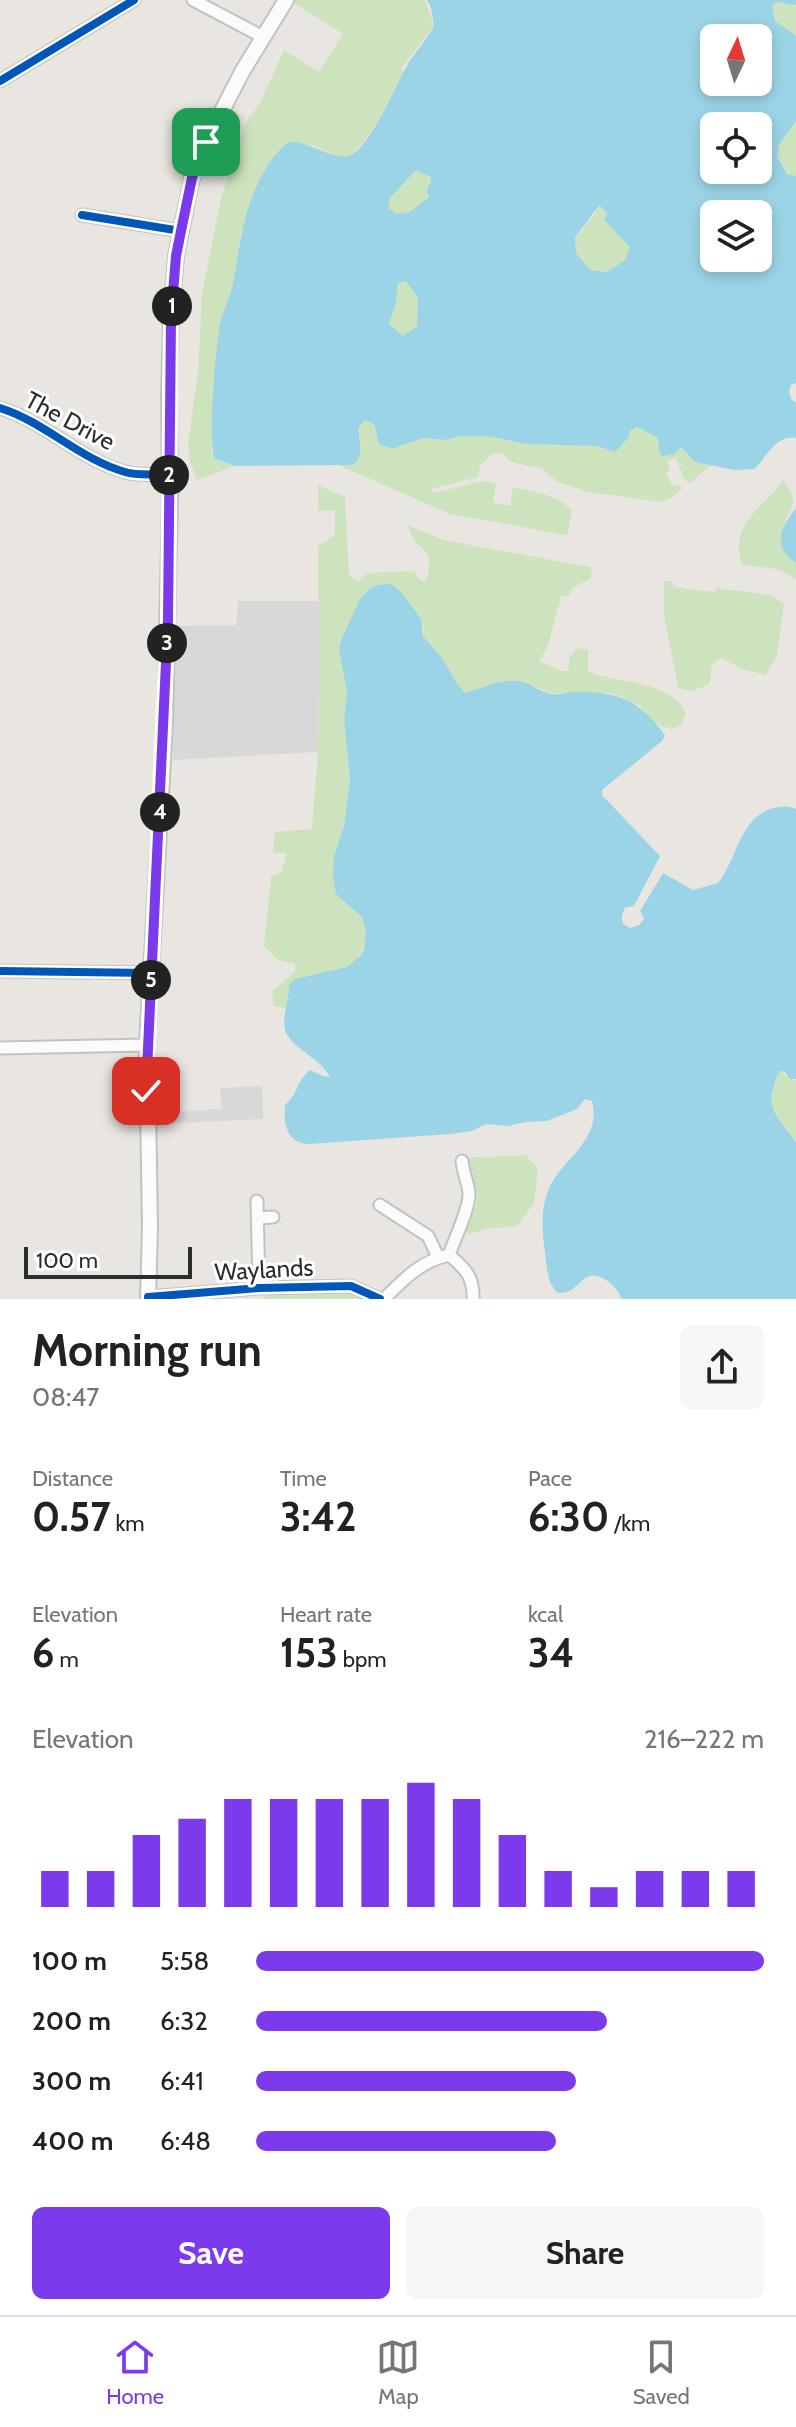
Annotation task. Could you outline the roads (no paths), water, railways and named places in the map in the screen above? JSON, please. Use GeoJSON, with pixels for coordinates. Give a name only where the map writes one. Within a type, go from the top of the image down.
{"type":"FeatureCollection","features":[{"type":"Feature","properties":{"kind":"main road"},"geometry":{"type":"LineString","coordinates":[[148,1298],[147,1045],[165,724],[171,318],[176,256],[192,178],[206,142],[286,0]]}},
{"type":"Feature","properties":{"kind":"street"},"geometry":{"type":"LineString","coordinates":[[0,81],[134,0]]}},
{"type":"Feature","properties":{"kind":"street"},"geometry":{"type":"LineString","coordinates":[[193,0],[263,37]]}},
{"type":"Feature","properties":{"kind":"street"},"geometry":{"type":"LineString","coordinates":[[82,215],[181,231]]}},
{"type":"Feature","properties":{"kind":"street","name":"The Drive"},"geometry":{"type":"LineString","coordinates":[[0,408],[41,427],[98,461],[127,473],[169,474]]}},
{"type":"Feature","properties":{"kind":"street"},"geometry":{"type":"LineString","coordinates":[[0,971],[151,973]]}},
{"type":"Feature","properties":{"kind":"street"},"geometry":{"type":"LineString","coordinates":[[0,1048],[147,1045]]}},
{"type":"Feature","properties":{"kind":"street"},"geometry":{"type":"LineString","coordinates":[[444,1256],[467,1204],[469,1192],[462,1161]]}},
{"type":"Feature","properties":{"kind":"street","name":"Waylands"},"geometry":{"type":"LineString","coordinates":[[257,1201],[259,1288]]}},
{"type":"Feature","properties":{"kind":"street"},"geometry":{"type":"LineString","coordinates":[[380,1205],[428,1236],[444,1256],[460,1263],[474,1283],[473,1299]]}},
{"type":"Feature","properties":{"kind":"street"},"geometry":{"type":"LineString","coordinates":[[258,1218],[273,1217]]}},
{"type":"Feature","properties":{"kind":"street","name":"Waylands"},"geometry":{"type":"LineString","coordinates":[[148,1298],[259,1288],[351,1286],[382,1299],[412,1272],[444,1256]]}},
{"type":"Feature","properties":{"kind":"water"},"geometry":{"type":"Polygon","coordinates":[[[427,0],[796,0],[796,5],[776,2],[772,6],[775,21],[796,36],[796,121],[779,145],[777,156],[788,175],[796,176],[796,383],[791,385],[789,393],[796,402],[796,438],[778,443],[755,469],[734,470],[695,462],[681,447],[674,454],[662,456],[658,438],[637,427],[630,431],[629,437],[615,452],[597,446],[527,444],[487,436],[461,436],[447,440],[422,438],[393,449],[379,444],[374,424],[365,420],[359,427],[359,457],[352,465],[235,466],[215,459],[212,415],[220,324],[232,288],[246,214],[257,185],[273,158],[289,142],[343,157],[357,151],[366,141],[409,62],[434,26],[427,0]],[[416,170],[390,198],[388,208],[397,214],[410,212],[429,197],[427,188],[430,177],[416,170]],[[599,205],[575,238],[576,253],[590,270],[607,272],[625,260],[630,247],[604,220],[607,213],[599,205]],[[406,281],[398,283],[389,324],[403,336],[417,326],[418,298],[406,281]]]}},
{"type":"Feature","properties":{"kind":"water"},"geometry":{"type":"Polygon","coordinates":[[[796,508],[796,563],[783,550],[781,536],[796,508]]]}},
{"type":"Feature","properties":{"kind":"water"},"geometry":{"type":"Polygon","coordinates":[[[391,584],[421,619],[423,636],[465,693],[511,681],[552,694],[592,692],[617,696],[647,714],[665,735],[662,741],[602,790],[602,795],[660,856],[634,906],[625,908],[623,924],[639,925],[640,911],[663,873],[693,890],[718,883],[755,818],[778,807],[796,809],[796,1079],[790,1079],[780,1071],[776,1077],[772,1104],[778,1118],[796,1142],[796,1299],[621,1299],[610,1283],[593,1276],[566,1292],[558,1293],[547,1269],[543,1211],[550,1186],[592,1126],[592,1101],[585,1099],[577,1109],[547,1121],[508,1126],[486,1124],[472,1131],[450,1134],[308,1144],[295,1140],[288,1131],[285,1105],[302,1079],[310,1070],[330,1076],[292,1042],[285,1031],[290,983],[347,967],[364,949],[366,931],[362,917],[336,894],[333,876],[334,856],[344,826],[350,780],[344,720],[347,692],[339,649],[360,599],[377,585],[391,584]]]}}]}
